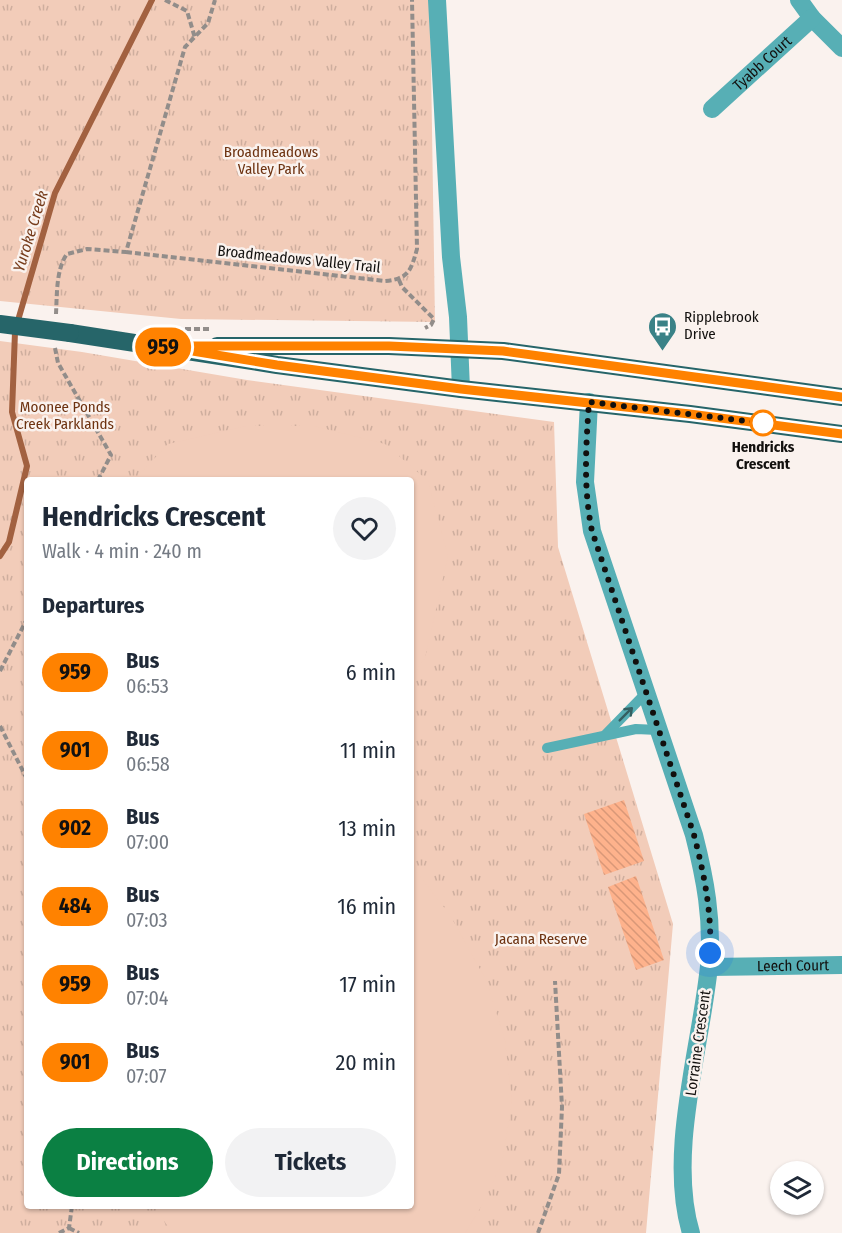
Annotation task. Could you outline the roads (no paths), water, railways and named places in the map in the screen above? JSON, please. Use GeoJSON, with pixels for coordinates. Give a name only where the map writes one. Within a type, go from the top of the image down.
{"type":"FeatureCollection","features":[{"type":"Feature","properties":{"kind":"main road"},"geometry":{"type":"LineString","coordinates":[[0,324],[162,346],[277,365],[842,434]]}},
{"type":"Feature","properties":{"kind":"main road"},"geometry":{"type":"LineString","coordinates":[[162,346],[389,346],[503,351],[842,397]]}},
{"type":"Feature","properties":{"kind":"street"},"geometry":{"type":"LineString","coordinates":[[437,0],[451,257],[460,349],[461,389]]}},
{"type":"Feature","properties":{"kind":"street"},"geometry":{"type":"LineString","coordinates":[[799,0],[812,18],[842,48]]}},
{"type":"Feature","properties":{"kind":"street","name":"Tyabb Court"},"geometry":{"type":"LineString","coordinates":[[712,109],[812,18]]}},
{"type":"Feature","properties":{"kind":"street","name":"Lorraine Crescent"},"geometry":{"type":"LineString","coordinates":[[589,402],[586,450],[587,506],[592,531],[694,835],[705,878],[709,907],[711,940],[709,967],[686,1126],[682,1172],[683,1199],[691,1233]]}},
{"type":"Feature","properties":{"kind":"street","name":"Leech Court"},"geometry":{"type":"LineString","coordinates":[[709,967],[842,965]]}},
{"type":"Feature","properties":{"kind":"lane"},"geometry":{"type":"LineString","coordinates":[[606,734],[645,694]]}},
{"type":"Feature","properties":{"kind":"lane"},"geometry":{"type":"LineString","coordinates":[[547,748],[636,729],[658,730]]}},
{"type":"Feature","properties":{"kind":"waterway","name":"Yuroke Creek"},"geometry":{"type":"LineString","coordinates":[[24,477],[27,466],[12,412],[15,332],[19,317],[55,193],[152,0]]}},
{"type":"Feature","properties":{"kind":"waterway","name":"Yuroke Creek"},"geometry":{"type":"LineString","coordinates":[[0,556],[9,542],[24,479]]}},
{"type":"Feature","properties":{"kind":"place","name":"Ripplebrook Drive"},"geometry":{"type":"Point","coordinates":[663,352]}},
{"type":"Feature","properties":{"kind":"place","name":"Hendricks Crescent"},"geometry":{"type":"Point","coordinates":[763,423]}},
{"type":"Feature","properties":{"kind":"park label","name":"Broadmeadows Valley Park"},"geometry":{"type":"Point","coordinates":[271,160]}},
{"type":"Feature","properties":{"kind":"park label","name":"Moonee Ponds Creek Parklands"},"geometry":{"type":"Point","coordinates":[65,416]}},
{"type":"Feature","properties":{"kind":"park label","name":"Jacana Reserve"},"geometry":{"type":"Point","coordinates":[541,939]}}]}
